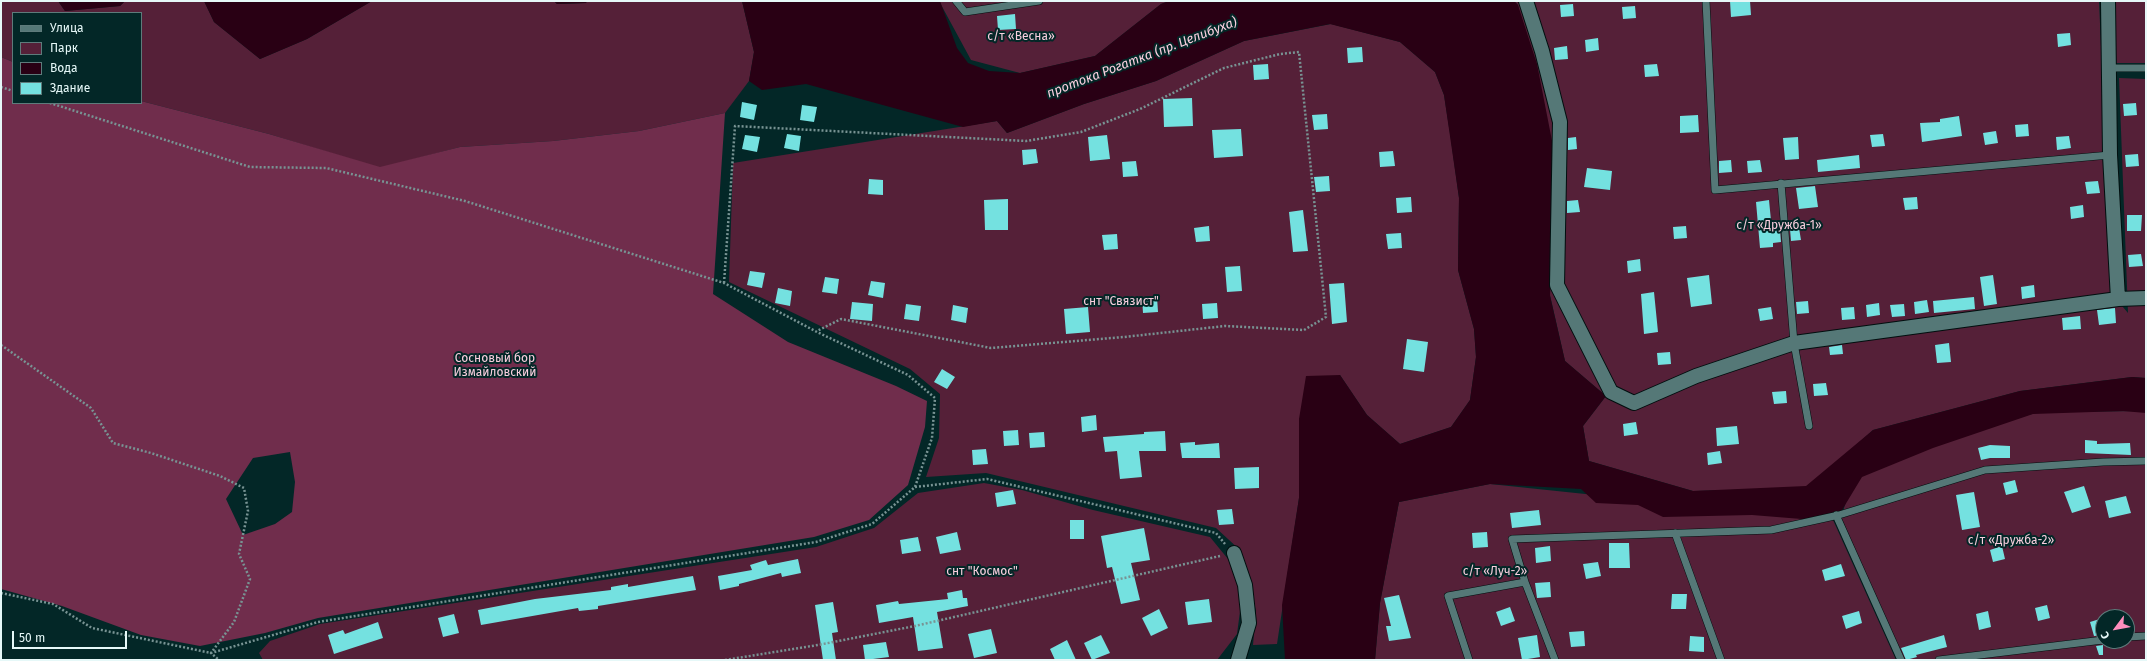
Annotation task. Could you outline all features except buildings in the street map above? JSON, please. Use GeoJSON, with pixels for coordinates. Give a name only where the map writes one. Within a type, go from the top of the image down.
{"type":"FeatureCollection","features":[{"type":"Feature","properties":{"kind":"street"},"geometry":{"type":"LineString","coordinates":[[1526,1],[1542,51],[1560,122],[1557,285],[1611,392],[1634,403],[1696,376],[1794,343],[2118,300],[2146,298]]}},
{"type":"Feature","properties":{"kind":"street"},"geometry":{"type":"LineString","coordinates":[[2108,1],[2110,155],[2118,300]]}},
{"type":"Feature","properties":{"kind":"street"},"geometry":{"type":"LineString","coordinates":[[1234,553],[1245,585],[1249,623],[1238,660]]}},
{"type":"Feature","properties":{"kind":"lane"},"geometry":{"type":"LineString","coordinates":[[956,1],[966,12],[1039,1]]}},
{"type":"Feature","properties":{"kind":"lane"},"geometry":{"type":"LineString","coordinates":[[1706,1],[1715,190],[2110,155]]}},
{"type":"Feature","properties":{"kind":"lane"},"geometry":{"type":"LineString","coordinates":[[2110,68],[2146,68]]}},
{"type":"Feature","properties":{"kind":"lane"},"geometry":{"type":"LineString","coordinates":[[1781,183],[1794,343],[1809,426]]}},
{"type":"Feature","properties":{"kind":"lane"},"geometry":{"type":"LineString","coordinates":[[1555,660],[1526,582],[1512,539],[1771,530],[1836,515],[1985,470],[2104,462],[2146,461]]}},
{"type":"Feature","properties":{"kind":"lane"},"geometry":{"type":"LineString","coordinates":[[1836,515],[1901,660]]}},
{"type":"Feature","properties":{"kind":"lane"},"geometry":{"type":"LineString","coordinates":[[1675,533],[1721,660]]}},
{"type":"Feature","properties":{"kind":"lane"},"geometry":{"type":"LineString","coordinates":[[1469,660],[1448,596],[1526,582]]}},
{"type":"Feature","properties":{"kind":"lane"},"geometry":{"type":"LineString","coordinates":[[2135,637],[2146,636]]}},
{"type":"Feature","properties":{"kind":"lane"},"geometry":{"type":"LineString","coordinates":[[1939,660],[2095,641]]}},
{"type":"Feature","properties":{"kind":"path"},"geometry":{"type":"LineString","coordinates":[[724,283],[735,126],[1026,141],[1081,132],[1140,109],[1224,68],[1280,54],[1299,52],[1326,317],[1304,330],[1225,326],[1124,337],[991,348],[841,319],[817,332]]}},
{"type":"Feature","properties":{"kind":"path"},"geometry":{"type":"LineString","coordinates":[[1,87],[12,91]]}},
{"type":"Feature","properties":{"kind":"path"},"geometry":{"type":"LineString","coordinates":[[53,104],[250,167],[326,168],[466,201],[724,283],[817,332],[908,375],[935,398],[932,438],[915,487],[872,524],[816,542],[318,622],[211,653]]}},
{"type":"Feature","properties":{"kind":"path"},"geometry":{"type":"LineString","coordinates":[[1,345],[91,408],[113,442],[220,476],[244,488],[248,511],[239,554],[250,579],[234,622],[211,653]]}},
{"type":"Feature","properties":{"kind":"path"},"geometry":{"type":"LineString","coordinates":[[725,660],[818,645],[915,626],[1234,553],[1216,533],[987,479],[915,487]]}},
{"type":"Feature","properties":{"kind":"path"},"geometry":{"type":"LineString","coordinates":[[1,593],[53,604],[92,628],[211,653],[220,660]]}},
{"type":"Feature","properties":{"kind":"green space"},"geometry":{"type":"Polygon","coordinates":[[[1,1],[58,1],[65,11],[120,6],[125,1],[204,1],[214,22],[260,59],[307,39],[372,1],[554,1],[557,4],[586,3],[587,1],[742,1],[754,52],[749,81],[725,113],[639,131],[553,141],[460,147],[380,168],[269,134],[142,101],[142,12],[12,12],[12,62],[1,57],[1,1]]]}},
{"type":"Feature","properties":{"kind":"green space","name":"с/т «Весна»"},"geometry":{"type":"Polygon","coordinates":[[[939,1],[1169,1],[1161,4],[1095,56],[1020,73],[971,60],[939,1]]]}},
{"type":"Feature","properties":{"kind":"green space","name":"с/т «Дружба-1»"},"geometry":{"type":"Polygon","coordinates":[[[1514,1],[1519,1],[1519,3],[1520,1],[2099,1],[2112,294],[2128,313],[2119,78],[2146,79],[2146,378],[2132,377],[2020,391],[1873,430],[1809,488],[1693,491],[1589,461],[1583,426],[1606,396],[1565,361],[1550,295],[1553,206],[1518,5],[1514,1]]]}},
{"type":"Feature","properties":{"kind":"green space"},"geometry":{"type":"Polygon","coordinates":[[[2113,1],[2146,1],[2146,63],[2114,63],[2113,1]]]}},
{"type":"Feature","properties":{"kind":"green space","name":"снт \"Связист\""},"geometry":{"type":"Polygon","coordinates":[[[1331,24],[1400,42],[1435,72],[1444,95],[1451,140],[1459,198],[1458,270],[1474,329],[1476,357],[1470,400],[1451,427],[1400,444],[1367,415],[1340,375],[1299,419],[1299,498],[1277,644],[1253,645],[1256,611],[1241,551],[1216,528],[986,473],[926,477],[939,438],[940,394],[910,369],[729,282],[733,163],[997,121],[1007,133],[1084,104],[1156,81],[1244,41],[1331,24]]]}},
{"type":"Feature","properties":{"kind":"green space","name":"Сосновый бор Измайловский"},"geometry":{"type":"Polygon","coordinates":[[[1,57],[12,62],[12,104],[142,104],[142,101],[269,134],[380,167],[460,147],[553,141],[639,131],[725,113],[713,294],[788,342],[896,386],[927,401],[925,427],[908,485],[869,520],[814,537],[318,618],[265,633],[200,646],[141,635],[62,606],[1,589],[1,57]],[[290,452],[253,458],[226,499],[243,535],[275,524],[292,512],[295,482],[290,452]]]}},
{"type":"Feature","properties":{"kind":"green space","name":"с/т «Дружба-2»"},"geometry":{"type":"Polygon","coordinates":[[[2146,411],[2146,660],[1903,660],[1841,517],[1856,472],[1923,441],[2040,412],[2146,411]]]}},
{"type":"Feature","properties":{"kind":"green space","name":"снт \"Космос\""},"geometry":{"type":"Polygon","coordinates":[[[984,483],[1022,490],[1093,510],[1210,537],[1228,559],[1236,575],[1241,604],[1237,634],[1217,660],[263,660],[259,653],[270,641],[320,624],[816,547],[874,528],[918,493],[984,483]]]}},
{"type":"Feature","properties":{"kind":"green space","name":"с/т «Луч-2»"},"geometry":{"type":"Polygon","coordinates":[[[1490,484],[1833,520],[1896,660],[1375,660],[1380,603],[1399,502],[1490,484]]]}},
{"type":"Feature","properties":{"kind":"water"},"geometry":{"type":"Polygon","coordinates":[[[58,1],[125,1],[120,6],[65,11],[58,1]]]}},
{"type":"Feature","properties":{"kind":"water"},"geometry":{"type":"Polygon","coordinates":[[[204,1],[372,1],[307,39],[260,59],[214,22],[204,1]]]}},
{"type":"Feature","properties":{"kind":"water"},"geometry":{"type":"Polygon","coordinates":[[[554,1],[587,1],[586,3],[557,4],[554,1]]]}},
{"type":"Feature","properties":{"kind":"water","name":"протока Рогатка (пр. Целибуха)"},"geometry":{"type":"Polygon","coordinates":[[[742,1],[940,1],[957,48],[968,63],[989,71],[1020,73],[1095,56],[1161,4],[1169,1],[1514,1],[1518,5],[1537,64],[1554,151],[1550,296],[1565,361],[1606,396],[1583,426],[1589,461],[1693,491],[1806,486],[1873,430],[2020,391],[2132,377],[2146,378],[2146,413],[2123,411],[2033,414],[1933,448],[1862,477],[1839,515],[1814,520],[1752,515],[1663,517],[1638,505],[1596,503],[1581,489],[1490,484],[1399,502],[1380,603],[1375,660],[1285,660],[1282,605],[1299,498],[1299,419],[1306,376],[1340,375],[1367,415],[1400,444],[1451,427],[1470,400],[1476,357],[1474,329],[1458,270],[1459,198],[1444,95],[1435,72],[1400,42],[1330,24],[1244,41],[1156,81],[1084,104],[1007,133],[997,121],[963,127],[806,84],[762,90],[749,81],[754,52],[742,1]]]}}]}
